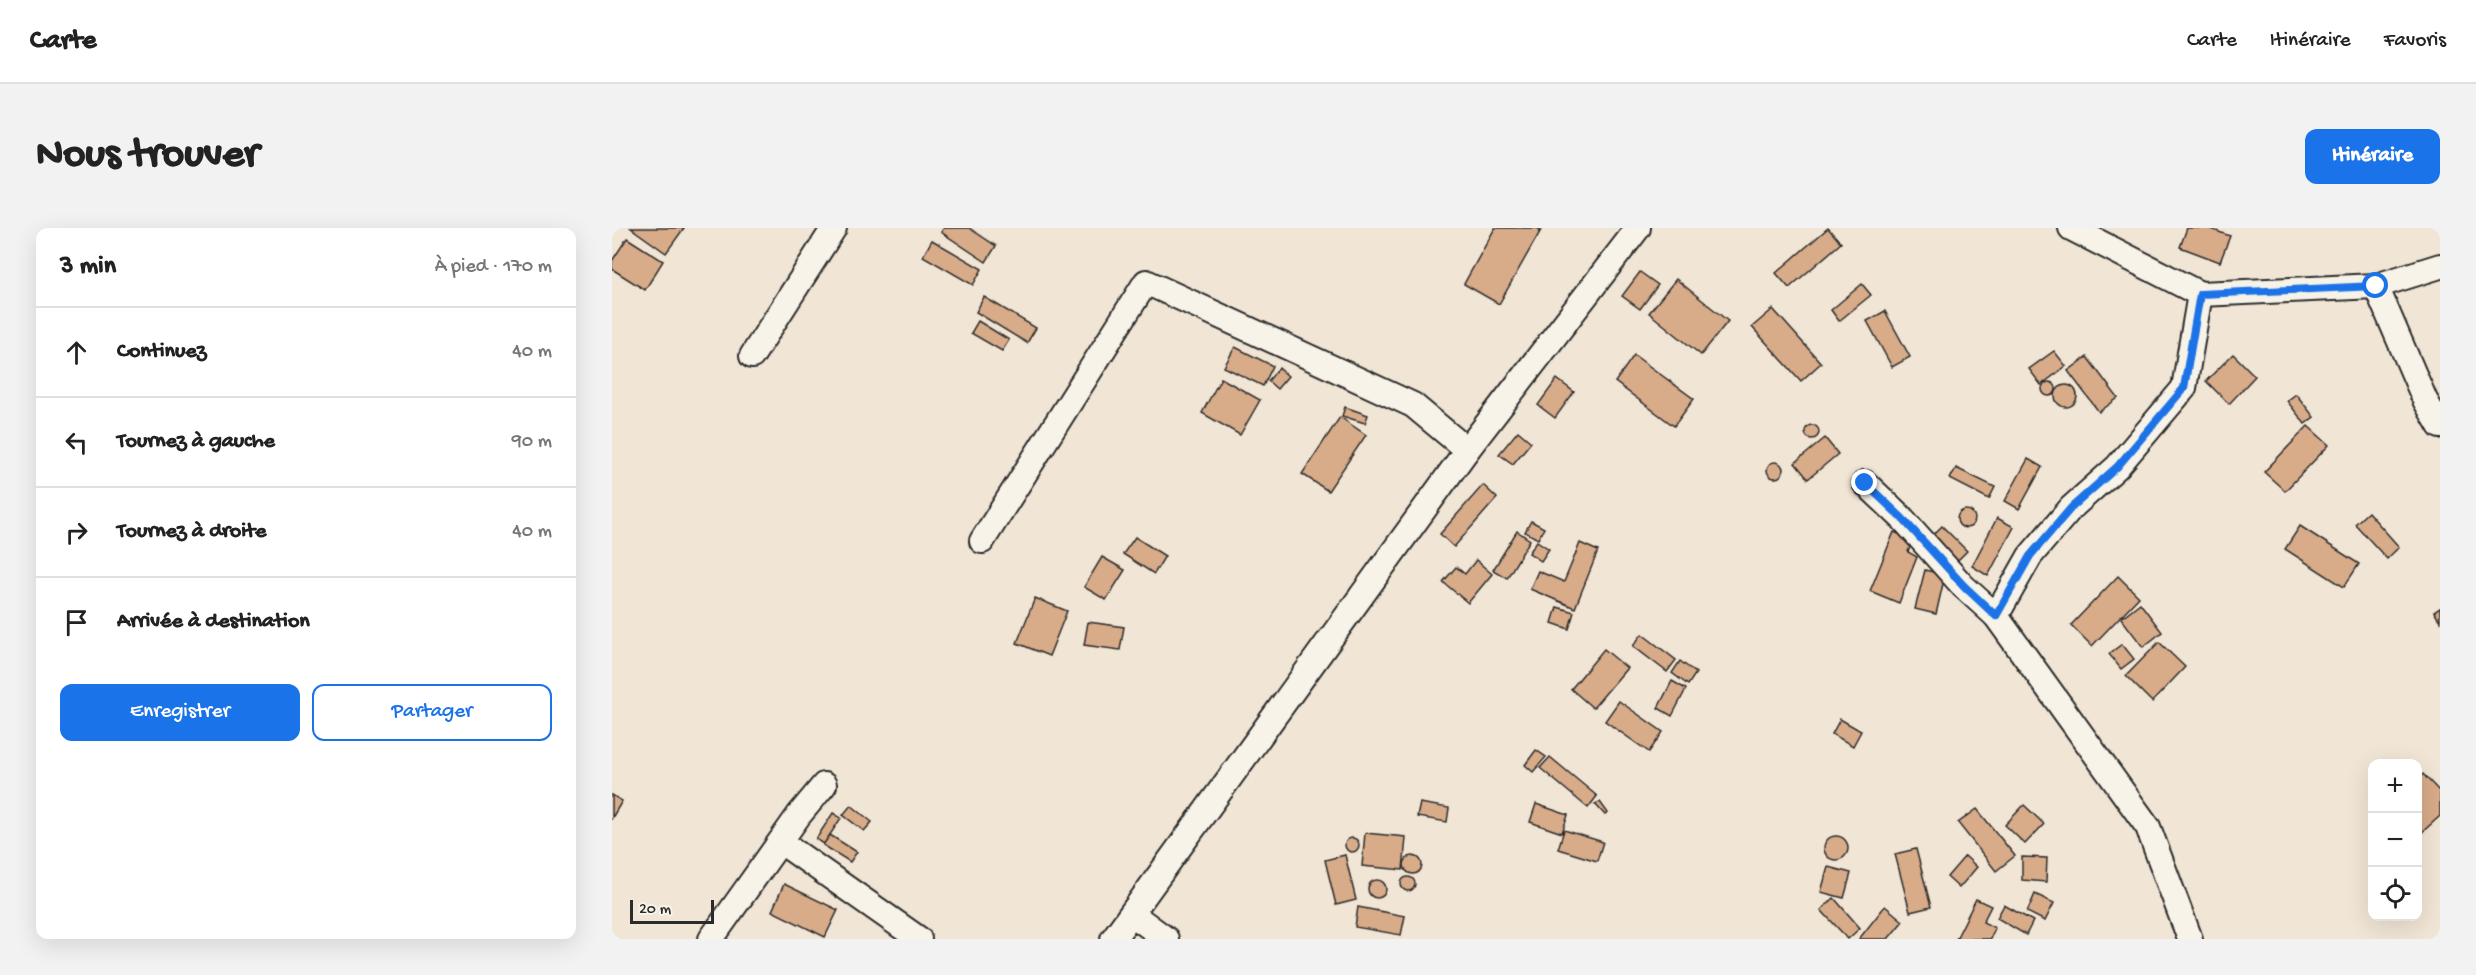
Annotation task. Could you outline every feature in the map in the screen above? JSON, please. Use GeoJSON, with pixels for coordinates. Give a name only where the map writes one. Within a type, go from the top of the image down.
{"type":"FeatureCollection","features":[{"type":"Feature","properties":{"kind":"street"},"geometry":{"type":"LineString","coordinates":[[752,356],[834,228]]}},
{"type":"Feature","properties":{"kind":"street"},"geometry":{"type":"LineString","coordinates":[[1113,939],[1467,450],[1638,228]]}},
{"type":"Feature","properties":{"kind":"street"},"geometry":{"type":"LineString","coordinates":[[2071,228],[2200,294],[2376,286],[2440,266]]}},
{"type":"Feature","properties":{"kind":"street"},"geometry":{"type":"LineString","coordinates":[[982,541],[1146,282],[1413,405],[1467,450]]}},
{"type":"Feature","properties":{"kind":"street"},"geometry":{"type":"LineString","coordinates":[[2376,286],[2425,400],[2440,426]]}},
{"type":"Feature","properties":{"kind":"street"},"geometry":{"type":"LineString","coordinates":[[1996,616],[2030,556],[2071,508],[2117,467],[2184,388],[2200,294]]}},
{"type":"Feature","properties":{"kind":"street"},"geometry":{"type":"LineString","coordinates":[[1865,483],[1996,616],[2148,827],[2190,939]]}},
{"type":"Feature","properties":{"kind":"street"},"geometry":{"type":"LineString","coordinates":[[711,939],[824,785]]}},
{"type":"Feature","properties":{"kind":"street"},"geometry":{"type":"LineString","coordinates":[[781,842],[920,939]]}},
{"type":"Feature","properties":{"kind":"street"},"geometry":{"type":"LineString","coordinates":[[1132,914],[1166,939]]}},
{"type":"Feature","properties":{"kind":"building"},"geometry":{"type":"Polygon","coordinates":[[[631,228],[684,228],[666,253],[631,228]]]}},
{"type":"Feature","properties":{"kind":"building"},"geometry":{"type":"Polygon","coordinates":[[[944,228],[969,228],[996,246],[986,262],[941,232],[944,228]]]}},
{"type":"Feature","properties":{"kind":"building"},"geometry":{"type":"Polygon","coordinates":[[[1495,228],[1537,228],[1541,230],[1499,304],[1464,284],[1495,228]]]}},
{"type":"Feature","properties":{"kind":"building"},"geometry":{"type":"Polygon","coordinates":[[[1828,228],[1841,243],[1789,288],[1776,273],[1828,228]]]}},
{"type":"Feature","properties":{"kind":"building"},"geometry":{"type":"Polygon","coordinates":[[[2187,228],[2208,228],[2230,236],[2220,262],[2180,247],[2187,228]]]}},
{"type":"Feature","properties":{"kind":"building"},"geometry":{"type":"Polygon","coordinates":[[[627,238],[663,261],[645,290],[612,269],[612,261],[627,238]]]}},
{"type":"Feature","properties":{"kind":"building"},"geometry":{"type":"Polygon","coordinates":[[[932,240],[982,269],[973,285],[923,256],[932,240]]]}},
{"type":"Feature","properties":{"kind":"building"},"geometry":{"type":"Polygon","coordinates":[[[1640,272],[1658,285],[1640,309],[1622,296],[1640,272]]]}},
{"type":"Feature","properties":{"kind":"building"},"geometry":{"type":"Polygon","coordinates":[[[1676,279],[1728,321],[1701,355],[1649,313],[1676,279]]]}},
{"type":"Feature","properties":{"kind":"building"},"geometry":{"type":"Polygon","coordinates":[[[1862,284],[1871,295],[1839,321],[1831,310],[1862,284]]]}},
{"type":"Feature","properties":{"kind":"building"},"geometry":{"type":"Polygon","coordinates":[[[984,297],[1036,328],[1027,343],[976,312],[984,297]]]}},
{"type":"Feature","properties":{"kind":"building"},"geometry":{"type":"Polygon","coordinates":[[[1773,309],[1821,363],[1801,381],[1752,327],[1773,309]]]}},
{"type":"Feature","properties":{"kind":"building"},"geometry":{"type":"Polygon","coordinates":[[[1885,311],[1910,357],[1892,367],[1867,321],[1885,311]]]}},
{"type":"Feature","properties":{"kind":"building"},"geometry":{"type":"Polygon","coordinates":[[[978,321],[1009,340],[1002,351],[971,333],[978,321]]]}},
{"type":"Feature","properties":{"kind":"building"},"geometry":{"type":"Polygon","coordinates":[[[1235,347],[1273,366],[1263,386],[1224,367],[1235,347]]]}},
{"type":"Feature","properties":{"kind":"building"},"geometry":{"type":"Polygon","coordinates":[[[2054,351],[2066,366],[2041,385],[2029,369],[2054,351]]]}},
{"type":"Feature","properties":{"kind":"building"},"geometry":{"type":"Polygon","coordinates":[[[2233,354],[2255,376],[2229,404],[2206,381],[2233,354]]]}},
{"type":"Feature","properties":{"kind":"building"},"geometry":{"type":"Polygon","coordinates":[[[1634,355],[1694,399],[1674,426],[1615,382],[1634,355]]]}},
{"type":"Feature","properties":{"kind":"building"},"geometry":{"type":"Polygon","coordinates":[[[2087,357],[2118,398],[2099,412],[2068,371],[2087,357]]]}},
{"type":"Feature","properties":{"kind":"building"},"geometry":{"type":"Polygon","coordinates":[[[1279,368],[1288,376],[1277,389],[1268,381],[1279,368]]]}},
{"type":"Feature","properties":{"kind":"building"},"geometry":{"type":"Polygon","coordinates":[[[1221,378],[1260,400],[1240,435],[1202,413],[1221,378]]]}},
{"type":"Feature","properties":{"kind":"building"},"geometry":{"type":"Polygon","coordinates":[[[1557,379],[1574,392],[1555,418],[1538,405],[1557,379]]]}},
{"type":"Feature","properties":{"kind":"building"},"geometry":{"type":"Polygon","coordinates":[[[2046,382],[2052,382],[2056,389],[2052,396],[2046,396],[2042,392],[2042,386],[2046,382]]]}},
{"type":"Feature","properties":{"kind":"building"},"geometry":{"type":"Polygon","coordinates":[[[2066,385],[2074,388],[2077,396],[2074,404],[2066,407],[2058,404],[2055,396],[2058,388],[2066,385]]]}},
{"type":"Feature","properties":{"kind":"building"},"geometry":{"type":"Polygon","coordinates":[[[2296,394],[2314,417],[2305,424],[2287,401],[2296,394]]]}},
{"type":"Feature","properties":{"kind":"building"},"geometry":{"type":"Polygon","coordinates":[[[1345,407],[1368,415],[1365,423],[1342,416],[1345,407]]]}},
{"type":"Feature","properties":{"kind":"building"},"geometry":{"type":"Polygon","coordinates":[[[1340,417],[1366,435],[1328,491],[1302,474],[1340,417]]]}},
{"type":"Feature","properties":{"kind":"building"},"geometry":{"type":"Polygon","coordinates":[[[1809,425],[1815,425],[1819,432],[1815,439],[1809,439],[1805,435],[1805,429],[1809,425]]]}},
{"type":"Feature","properties":{"kind":"building"},"geometry":{"type":"Polygon","coordinates":[[[2308,426],[2329,445],[2285,491],[2264,472],[2308,426]]]}},
{"type":"Feature","properties":{"kind":"building"},"geometry":{"type":"Polygon","coordinates":[[[1518,431],[1531,442],[1513,464],[1499,454],[1518,431]]]}},
{"type":"Feature","properties":{"kind":"building"},"geometry":{"type":"Polygon","coordinates":[[[1825,438],[1838,454],[1808,479],[1795,463],[1825,438]]]}},
{"type":"Feature","properties":{"kind":"building"},"geometry":{"type":"Polygon","coordinates":[[[2028,459],[2042,467],[2019,509],[2005,501],[2028,459]]]}},
{"type":"Feature","properties":{"kind":"building"},"geometry":{"type":"Polygon","coordinates":[[[1775,462],[1781,464],[1783,470],[1781,476],[1775,478],[1769,476],[1767,470],[1769,464],[1775,462]]]}},
{"type":"Feature","properties":{"kind":"building"},"geometry":{"type":"Polygon","coordinates":[[[1956,468],[1995,487],[1989,499],[1950,479],[1956,468]]]}},
{"type":"Feature","properties":{"kind":"building"},"geometry":{"type":"Polygon","coordinates":[[[1483,485],[1497,498],[1454,547],[1440,534],[1483,485]]]}},
{"type":"Feature","properties":{"kind":"building"},"geometry":{"type":"Polygon","coordinates":[[[1962,510],[1970,510],[1975,515],[1973,526],[1962,528],[1957,523],[1957,515],[1962,510]]]}},
{"type":"Feature","properties":{"kind":"building"},"geometry":{"type":"Polygon","coordinates":[[[2368,512],[2399,547],[2387,559],[2355,524],[2368,512]]]}},
{"type":"Feature","properties":{"kind":"building"},"geometry":{"type":"Polygon","coordinates":[[[1997,518],[2014,527],[1988,576],[1972,566],[1997,518]]]}},
{"type":"Feature","properties":{"kind":"building"},"geometry":{"type":"Polygon","coordinates":[[[1531,521],[1544,528],[1538,539],[1525,532],[1531,521]]]}},
{"type":"Feature","properties":{"kind":"building"},"geometry":{"type":"Polygon","coordinates":[[[1942,526],[1967,551],[1954,564],[1930,538],[1942,526]]]}},
{"type":"Feature","properties":{"kind":"building"},"geometry":{"type":"Polygon","coordinates":[[[2300,526],[2359,564],[2344,587],[2285,549],[2300,526]]]}},
{"type":"Feature","properties":{"kind":"building"},"geometry":{"type":"Polygon","coordinates":[[[1517,531],[1530,540],[1507,578],[1493,570],[1517,531]]]}},
{"type":"Feature","properties":{"kind":"building"},"geometry":{"type":"Polygon","coordinates":[[[1894,532],[1913,540],[1908,552],[1917,557],[1899,603],[1870,591],[1894,532]]]}},
{"type":"Feature","properties":{"kind":"building"},"geometry":{"type":"Polygon","coordinates":[[[1135,537],[1165,556],[1154,574],[1123,554],[1135,537]]]}},
{"type":"Feature","properties":{"kind":"building"},"geometry":{"type":"Polygon","coordinates":[[[1537,541],[1549,549],[1541,561],[1529,553],[1537,541]]]}},
{"type":"Feature","properties":{"kind":"building"},"geometry":{"type":"Polygon","coordinates":[[[1580,543],[1598,551],[1575,608],[1530,589],[1538,571],[1564,582],[1580,543]]]}},
{"type":"Feature","properties":{"kind":"building"},"geometry":{"type":"Polygon","coordinates":[[[1102,557],[1125,570],[1106,600],[1084,587],[1102,557]]]}},
{"type":"Feature","properties":{"kind":"building"},"geometry":{"type":"Polygon","coordinates":[[[1476,560],[1492,574],[1468,603],[1443,582],[1456,567],[1465,574],[1476,560]]]}},
{"type":"Feature","properties":{"kind":"building"},"geometry":{"type":"Polygon","coordinates":[[[1925,570],[1945,575],[1936,614],[1915,609],[1925,570]]]}},
{"type":"Feature","properties":{"kind":"building"},"geometry":{"type":"Polygon","coordinates":[[[2118,576],[2139,597],[2092,646],[2071,625],[2118,576]]]}},
{"type":"Feature","properties":{"kind":"building"},"geometry":{"type":"Polygon","coordinates":[[[1035,598],[1067,611],[1049,656],[1017,643],[1035,598]]]}},
{"type":"Feature","properties":{"kind":"building"},"geometry":{"type":"Polygon","coordinates":[[[2140,603],[2162,632],[2143,647],[2121,618],[2140,603]]]}},
{"type":"Feature","properties":{"kind":"building"},"geometry":{"type":"Polygon","coordinates":[[[1557,607],[1574,612],[1569,629],[1552,623],[1557,607]]]}},
{"type":"Feature","properties":{"kind":"building"},"geometry":{"type":"Polygon","coordinates":[[[2440,608],[2440,621],[2434,612],[2440,608]]]}},
{"type":"Feature","properties":{"kind":"building"},"geometry":{"type":"Polygon","coordinates":[[[1088,622],[1124,627],[1120,650],[1084,645],[1088,622]]]}},
{"type":"Feature","properties":{"kind":"building"},"geometry":{"type":"Polygon","coordinates":[[[1642,634],[1676,660],[1667,672],[1633,646],[1642,634]]]}},
{"type":"Feature","properties":{"kind":"building"},"geometry":{"type":"Polygon","coordinates":[[[2159,642],[2185,667],[2152,702],[2126,676],[2159,642]]]}},
{"type":"Feature","properties":{"kind":"building"},"geometry":{"type":"Polygon","coordinates":[[[2122,644],[2134,659],[2121,669],[2109,654],[2122,644]]]}},
{"type":"Feature","properties":{"kind":"building"},"geometry":{"type":"Polygon","coordinates":[[[1604,649],[1627,668],[1593,708],[1571,689],[1604,649]]]}},
{"type":"Feature","properties":{"kind":"building"},"geometry":{"type":"Polygon","coordinates":[[[1680,661],[1696,673],[1688,685],[1672,673],[1680,661]]]}},
{"type":"Feature","properties":{"kind":"building"},"geometry":{"type":"Polygon","coordinates":[[[1672,681],[1686,689],[1672,716],[1658,708],[1672,681]]]}},
{"type":"Feature","properties":{"kind":"building"},"geometry":{"type":"Polygon","coordinates":[[[1619,701],[1663,732],[1649,752],[1605,721],[1619,701]]]}},
{"type":"Feature","properties":{"kind":"building"},"geometry":{"type":"Polygon","coordinates":[[[1840,719],[1861,731],[1853,746],[1832,734],[1840,719]]]}},
{"type":"Feature","properties":{"kind":"building"},"geometry":{"type":"Polygon","coordinates":[[[1536,750],[1546,757],[1533,772],[1525,765],[1536,750]]]}},
{"type":"Feature","properties":{"kind":"building"},"geometry":{"type":"Polygon","coordinates":[[[1550,757],[1597,796],[1588,808],[1540,768],[1550,757]]]}},
{"type":"Feature","properties":{"kind":"building"},"geometry":{"type":"Polygon","coordinates":[[[2422,775],[2440,792],[2440,816],[2422,832],[2422,813],[2422,775]]]}},
{"type":"Feature","properties":{"kind":"building"},"geometry":{"type":"Polygon","coordinates":[[[612,795],[622,801],[612,818],[612,795]]]}},
{"type":"Feature","properties":{"kind":"building"},"geometry":{"type":"Polygon","coordinates":[[[1600,802],[1608,813],[1605,815],[1595,804],[1600,802]]]}},
{"type":"Feature","properties":{"kind":"building"},"geometry":{"type":"Polygon","coordinates":[[[1420,803],[1449,808],[1447,822],[1417,817],[1420,803]]]}},
{"type":"Feature","properties":{"kind":"building"},"geometry":{"type":"Polygon","coordinates":[[[1536,804],[1568,815],[1562,833],[1530,822],[1536,804]]]}},
{"type":"Feature","properties":{"kind":"building"},"geometry":{"type":"Polygon","coordinates":[[[851,805],[872,822],[864,831],[843,815],[851,805]]]}},
{"type":"Feature","properties":{"kind":"building"},"geometry":{"type":"Polygon","coordinates":[[[2024,805],[2044,824],[2025,844],[2005,825],[2024,805]]]}},
{"type":"Feature","properties":{"kind":"building"},"geometry":{"type":"Polygon","coordinates":[[[1977,809],[2015,856],[1996,871],[1958,823],[1977,809]]]}},
{"type":"Feature","properties":{"kind":"building"},"geometry":{"type":"Polygon","coordinates":[[[833,813],[841,818],[824,844],[816,839],[833,813]]]}},
{"type":"Feature","properties":{"kind":"building"},"geometry":{"type":"Polygon","coordinates":[[[1564,830],[1603,842],[1597,861],[1558,849],[1564,830]]]}},
{"type":"Feature","properties":{"kind":"building"},"geometry":{"type":"Polygon","coordinates":[[[1365,833],[1406,837],[1403,870],[1362,866],[1365,833]]]}},
{"type":"Feature","properties":{"kind":"building"},"geometry":{"type":"Polygon","coordinates":[[[830,835],[857,852],[850,862],[823,845],[830,835]]]}},
{"type":"Feature","properties":{"kind":"building"},"geometry":{"type":"Polygon","coordinates":[[[1836,836],[1844,840],[1848,848],[1844,856],[1836,860],[1828,856],[1824,848],[1828,840],[1836,836]]]}},
{"type":"Feature","properties":{"kind":"building"},"geometry":{"type":"Polygon","coordinates":[[[1349,838],[1355,838],[1359,845],[1355,852],[1349,852],[1345,848],[1345,842],[1349,838]]]}},
{"type":"Feature","properties":{"kind":"building"},"geometry":{"type":"Polygon","coordinates":[[[1916,849],[1931,907],[1910,912],[1895,854],[1916,849]]]}},
{"type":"Feature","properties":{"kind":"building"},"geometry":{"type":"Polygon","coordinates":[[[1345,855],[1356,900],[1336,905],[1325,860],[1345,855]]]}},
{"type":"Feature","properties":{"kind":"building"},"geometry":{"type":"Polygon","coordinates":[[[1409,856],[1417,856],[1422,861],[1420,872],[1409,874],[1404,869],[1404,861],[1409,856]]]}},
{"type":"Feature","properties":{"kind":"building"},"geometry":{"type":"Polygon","coordinates":[[[1965,856],[1977,867],[1959,888],[1947,877],[1965,856]]]}},
{"type":"Feature","properties":{"kind":"building"},"geometry":{"type":"Polygon","coordinates":[[[2022,857],[2047,858],[2046,882],[2022,880],[2022,857]]]}},
{"type":"Feature","properties":{"kind":"building"},"geometry":{"type":"Polygon","coordinates":[[[1828,867],[1851,873],[1844,898],[1821,892],[1828,867]]]}},
{"type":"Feature","properties":{"kind":"building"},"geometry":{"type":"Polygon","coordinates":[[[1405,877],[1411,877],[1415,884],[1411,891],[1405,891],[1401,887],[1401,881],[1405,877]]]}},
{"type":"Feature","properties":{"kind":"building"},"geometry":{"type":"Polygon","coordinates":[[[1373,880],[1381,880],[1386,885],[1384,896],[1373,898],[1368,893],[1368,885],[1373,880]]]}},
{"type":"Feature","properties":{"kind":"building"},"geometry":{"type":"Polygon","coordinates":[[[784,884],[838,910],[825,937],[772,911],[784,884]]]}},
{"type":"Feature","properties":{"kind":"building"},"geometry":{"type":"Polygon","coordinates":[[[2035,894],[2054,903],[2045,921],[2027,912],[2035,894]]]}},
{"type":"Feature","properties":{"kind":"building"},"geometry":{"type":"Polygon","coordinates":[[[1834,898],[1860,928],[1848,939],[1821,910],[1834,898]]]}},
{"type":"Feature","properties":{"kind":"building"},"geometry":{"type":"Polygon","coordinates":[[[1976,899],[1991,906],[1983,922],[1995,928],[1990,939],[1956,939],[1976,899]]]}},
{"type":"Feature","properties":{"kind":"building"},"geometry":{"type":"Polygon","coordinates":[[[2004,905],[2033,921],[2026,935],[1997,918],[2004,905]]]}},
{"type":"Feature","properties":{"kind":"building"},"geometry":{"type":"Polygon","coordinates":[[[1885,906],[1903,921],[1888,939],[1859,939],[1885,906]]]}},
{"type":"Feature","properties":{"kind":"building"},"geometry":{"type":"Polygon","coordinates":[[[1358,907],[1405,916],[1401,935],[1355,927],[1358,907]]]}},
{"type":"Feature","properties":{"kind":"route"},"geometry":{"type":"LineString","coordinates":[[1865,483],[1996,616],[2030,556],[2071,508],[2117,467],[2184,388],[2200,294],[2376,286]]}}]}
